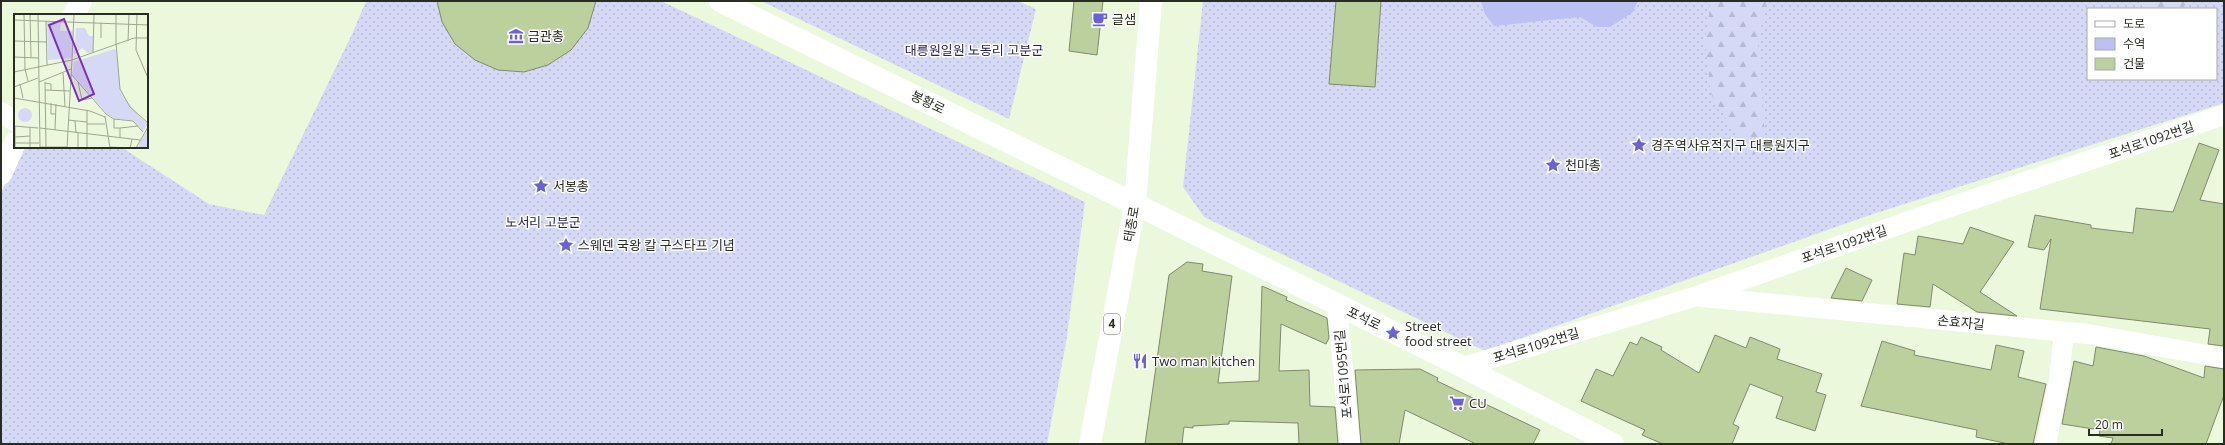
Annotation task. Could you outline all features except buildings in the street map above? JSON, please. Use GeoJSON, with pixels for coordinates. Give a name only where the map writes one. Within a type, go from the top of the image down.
{"type":"FeatureCollection","features":[{"type":"Feature","properties":{"kind":"main road"},"geometry":{"type":"LineString","coordinates":[[74,14],[81,1]]}},
{"type":"Feature","properties":{"kind":"main road","name":"봉황로"},"geometry":{"type":"LineString","coordinates":[[720,1],[1135,204]]}},
{"type":"Feature","properties":{"kind":"main road","name":"태종로"},"geometry":{"type":"LineString","coordinates":[[1090,444],[1135,204],[1151,1]]}},
{"type":"Feature","properties":{"kind":"main road"},"geometry":{"type":"LineString","coordinates":[[1,174],[14,145]]}},
{"type":"Feature","properties":{"kind":"main road","name":"포석로"},"geometry":{"type":"LineString","coordinates":[[1135,204],[1463,367],[1613,444]]}},
{"type":"Feature","properties":{"kind":"street"},"geometry":{"type":"LineString","coordinates":[[1,112],[14,121]]}},
{"type":"Feature","properties":{"kind":"street","name":"포석로1092번길"},"geometry":{"type":"LineString","coordinates":[[1463,367],[1696,296],[1925,216],[2224,115]]}},
{"type":"Feature","properties":{"kind":"street","name":"손효자길"},"geometry":{"type":"LineString","coordinates":[[1696,296],[2088,334],[2224,358]]}},
{"type":"Feature","properties":{"kind":"street","name":"포석로1095번길"},"geometry":{"type":"LineString","coordinates":[[1337,304],[1350,444]]}},
{"type":"Feature","properties":{"kind":"street"},"geometry":{"type":"LineString","coordinates":[[2046,444],[2059,380],[2064,332]]}},
{"type":"Feature","properties":{"kind":"green space","name":"노서리 고분군"},"geometry":{"type":"Polygon","coordinates":[[[366,1],[661,1],[1085,202],[1066,343],[1047,444],[1,444],[1,193],[22,148],[123,148],[209,204],[264,215],[353,32],[366,1]]]}},
{"type":"Feature","properties":{"kind":"green space","name":"대릉원일원 노동리 고분군"},"geometry":{"type":"Polygon","coordinates":[[[761,1],[1018,1],[1036,9],[1009,119],[761,1]]]}},
{"type":"Feature","properties":{"kind":"green space","name":"경주역사유적지구 대릉원지구"},"geometry":{"type":"Polygon","coordinates":[[[1203,1],[2224,1],[2224,103],[1870,215],[1485,351],[1204,217],[1183,187],[1203,1]]]}},
{"type":"Feature","properties":{"kind":"green space"},"geometry":{"type":"Polygon","coordinates":[[[1711,1],[1771,1],[1766,3],[1758,43],[1766,150],[1749,156],[1711,94],[1705,41],[1711,1]]]}},
{"type":"Feature","properties":{"kind":"green space"},"geometry":{"type":"Polygon","coordinates":[[[2142,1],[2187,1],[2184,8],[2140,8],[2142,1]]]}},
{"type":"Feature","properties":{"kind":"water"},"geometry":{"type":"Polygon","coordinates":[[[1481,1],[1638,1],[1632,13],[1610,27],[1597,27],[1580,17],[1494,26],[1485,14],[1481,1]]]}},
{"type":"Feature","properties":{"kind":"place","name":"글샘"},"geometry":{"type":"Point","coordinates":[1100,19]}},
{"type":"Feature","properties":{"kind":"place","name":"금관총"},"geometry":{"type":"Point","coordinates":[516,36]}},
{"type":"Feature","properties":{"kind":"place","name":"경주역사유적지구 대릉원지구"},"geometry":{"type":"Point","coordinates":[1639,145]}},
{"type":"Feature","properties":{"kind":"place","name":"천마총"},"geometry":{"type":"Point","coordinates":[1553,165]}},
{"type":"Feature","properties":{"kind":"place","name":"서봉총"},"geometry":{"type":"Point","coordinates":[541,186]}},
{"type":"Feature","properties":{"kind":"place","name":"스웨덴 국왕 칼 구스타프 기념"},"geometry":{"type":"Point","coordinates":[566,245]}},
{"type":"Feature","properties":{"kind":"place","name":"Street food street"},"geometry":{"type":"Point","coordinates":[1393,333]}},
{"type":"Feature","properties":{"kind":"place","name":"Two man kitchen"},"geometry":{"type":"Point","coordinates":[1140,361]}},
{"type":"Feature","properties":{"kind":"place","name":"CU"},"geometry":{"type":"Point","coordinates":[1457,403]}}]}
